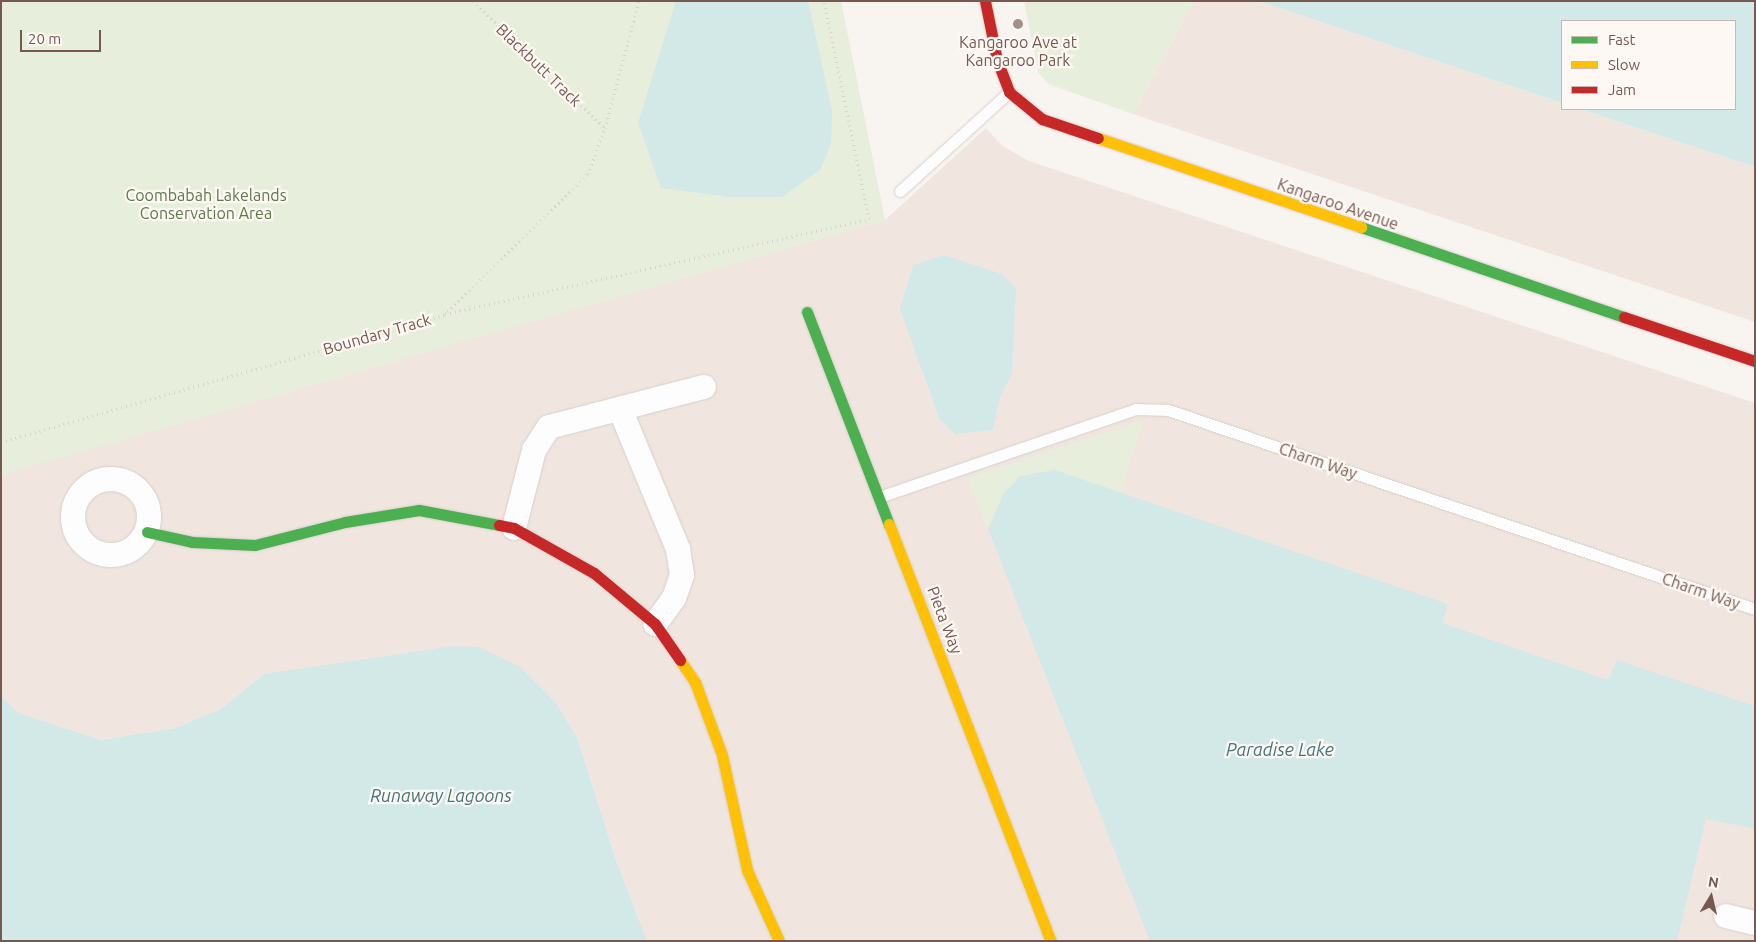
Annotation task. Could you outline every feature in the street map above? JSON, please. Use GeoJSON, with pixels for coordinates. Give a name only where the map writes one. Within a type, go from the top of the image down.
{"type":"FeatureCollection","features":[{"type":"Feature","properties":{"kind":"street","name":"Kangaroo Avenue"},"geometry":{"type":"LineString","coordinates":[[984,1],[997,60],[1010,92],[1023,107],[1066,130],[1755,361]]}},
{"type":"Feature","properties":{"kind":"street","name":"Pieta Way"},"geometry":{"type":"LineString","coordinates":[[807,312],[1051,941]]}},
{"type":"Feature","properties":{"kind":"street"},"geometry":{"type":"LineString","coordinates":[[514,528],[534,450],[550,427],[704,387]]}},
{"type":"Feature","properties":{"kind":"street"},"geometry":{"type":"LineString","coordinates":[[620,409],[678,549],[682,575],[674,598],[655,624]]}},
{"type":"Feature","properties":{"kind":"street"},"geometry":{"type":"LineString","coordinates":[[147,532],[192,542],[255,545],[345,522],[419,510],[514,528],[594,573],[655,624],[695,682],[722,755],[747,870],[779,941]]}},
{"type":"Feature","properties":{"kind":"street"},"geometry":{"type":"LineString","coordinates":[[1726,916],[1755,923]]}},
{"type":"Feature","properties":{"kind":"lane"},"geometry":{"type":"LineString","coordinates":[[900,192],[1010,92]]}},
{"type":"Feature","properties":{"kind":"lane","name":"Charm Way"},"geometry":{"type":"LineString","coordinates":[[879,497],[1136,409],[1168,410],[1755,609]]}},
{"type":"Feature","properties":{"kind":"path","name":"Blackbutt Track"},"geometry":{"type":"LineString","coordinates":[[473,1],[605,128]]}},
{"type":"Feature","properties":{"kind":"path","name":"Boundary Track"},"geometry":{"type":"LineString","coordinates":[[1,442],[444,314],[588,174],[605,128],[639,1]]}},
{"type":"Feature","properties":{"kind":"path"},"geometry":{"type":"LineString","coordinates":[[444,314],[869,219],[824,1]]}},
{"type":"Feature","properties":{"kind":"shaded area"},"geometry":{"type":"Polygon","coordinates":[[[1194,1],[1259,1],[1561,103],[1561,110],[1583,110],[1755,167],[1755,322],[1133,114],[1194,1]]]}},
{"type":"Feature","properties":{"kind":"shaded area"},"geometry":{"type":"Polygon","coordinates":[[[986,128],[1001,145],[1029,161],[1755,403],[1755,941],[647,941],[616,860],[577,737],[556,703],[264,674],[221,709],[175,728],[101,740],[19,713],[1,697],[1,474],[885,220],[986,128]]]}},
{"type":"Feature","properties":{"kind":"green space","name":"Coombabah Lakelands Conservation Area"},"geometry":{"type":"Polygon","coordinates":[[[1,1],[841,1],[885,220],[1,475],[1,1]]]}},
{"type":"Feature","properties":{"kind":"green space"},"geometry":{"type":"Polygon","coordinates":[[[1024,1],[1194,1],[1133,114],[1048,84],[1038,72],[1024,1]]]}},
{"type":"Feature","properties":{"kind":"green space"},"geometry":{"type":"Polygon","coordinates":[[[1144,420],[1120,493],[1055,470],[1004,493],[988,529],[967,478],[1144,420]]]}},
{"type":"Feature","properties":{"kind":"water"},"geometry":{"type":"Polygon","coordinates":[[[676,1],[808,1],[832,110],[831,144],[820,170],[782,197],[728,197],[661,188],[638,123],[676,1]]]}},
{"type":"Feature","properties":{"kind":"water"},"geometry":{"type":"Polygon","coordinates":[[[1259,1],[1755,1],[1755,167],[1583,110],[1736,110],[1736,20],[1561,20],[1561,103],[1259,1]]]}},
{"type":"Feature","properties":{"kind":"water"},"geometry":{"type":"Polygon","coordinates":[[[944,255],[1002,274],[1016,288],[1012,373],[1000,397],[993,430],[955,434],[940,420],[900,309],[913,265],[944,255]]]}},
{"type":"Feature","properties":{"kind":"water","name":"Paradise Lake"},"geometry":{"type":"Polygon","coordinates":[[[1055,470],[1448,604],[1442,623],[1608,680],[1617,660],[1755,706],[1755,829],[1706,819],[1677,941],[1150,941],[988,529],[1004,493],[1020,476],[1055,470]]]}},
{"type":"Feature","properties":{"kind":"water","name":"Runaway Lagoons"},"geometry":{"type":"Polygon","coordinates":[[[454,646],[479,647],[520,667],[556,703],[577,737],[616,860],[647,941],[1,941],[1,697],[19,713],[101,740],[175,728],[221,709],[264,674],[454,646]]]}},
{"type":"Feature","properties":{"kind":"traffic: fast"},"geometry":{"type":"LineString","coordinates":[[1361,227],[1624,317]]}},
{"type":"Feature","properties":{"kind":"traffic: fast"},"geometry":{"type":"LineString","coordinates":[[807,312],[889,524]]}},
{"type":"Feature","properties":{"kind":"traffic: fast"},"geometry":{"type":"LineString","coordinates":[[147,532],[192,542],[255,545],[345,522],[419,510],[499,525]]}},
{"type":"Feature","properties":{"kind":"traffic: slow"},"geometry":{"type":"LineString","coordinates":[[1098,138],[1361,227]]}},
{"type":"Feature","properties":{"kind":"traffic: slow"},"geometry":{"type":"LineString","coordinates":[[889,524],[1051,941]]}},
{"type":"Feature","properties":{"kind":"traffic: slow"},"geometry":{"type":"LineString","coordinates":[[680,660],[695,682],[722,755],[747,870],[779,941]]}},
{"type":"Feature","properties":{"kind":"traffic: jam"},"geometry":{"type":"LineString","coordinates":[[985,1],[997,60],[1009,92],[1042,119],[1098,138]]}},
{"type":"Feature","properties":{"kind":"traffic: jam"},"geometry":{"type":"LineString","coordinates":[[1624,317],[1755,361]]}},
{"type":"Feature","properties":{"kind":"traffic: jam"},"geometry":{"type":"LineString","coordinates":[[499,525],[514,528],[594,573],[655,624],[680,660]]}},
{"type":"Feature","properties":{"kind":"place","name":"Kangaroo Ave at Kangaroo Park"},"geometry":{"type":"Point","coordinates":[1018,24]}}]}
